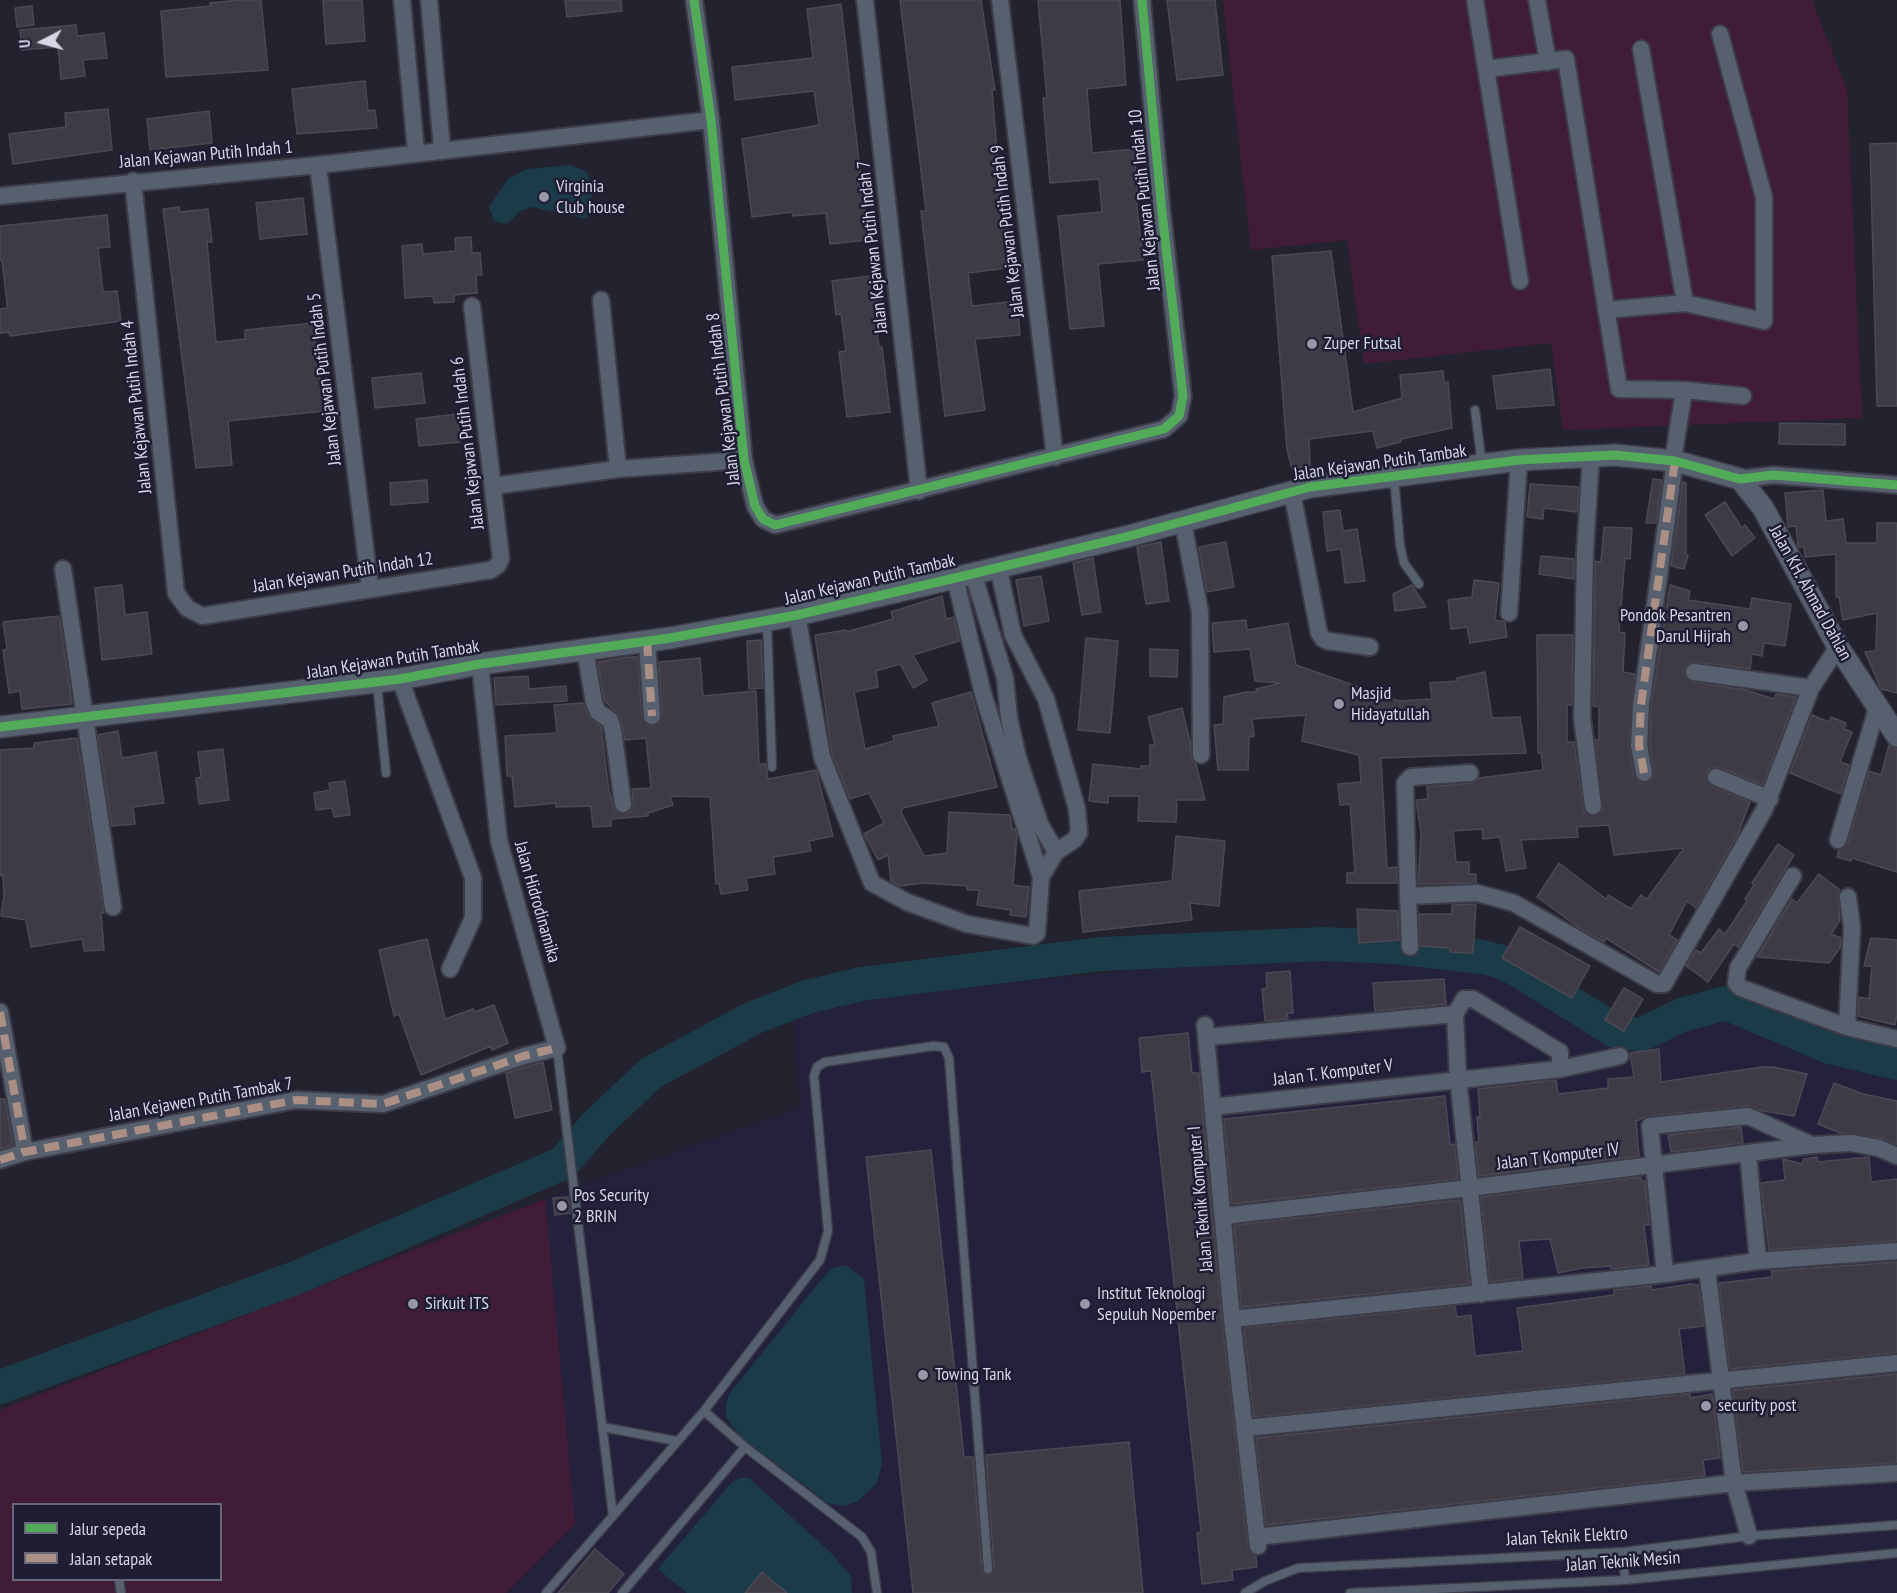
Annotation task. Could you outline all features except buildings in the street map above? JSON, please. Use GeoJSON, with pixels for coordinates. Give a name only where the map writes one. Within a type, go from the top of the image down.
{"type":"FeatureCollection","features":[{"type":"Feature","properties":{"kind":"street"},"geometry":{"type":"LineString","coordinates":[[402,0],[416,152]]}},
{"type":"Feature","properties":{"kind":"street"},"geometry":{"type":"LineString","coordinates":[[429,0],[442,149]]}},
{"type":"Feature","properties":{"kind":"street","name":"Jalan Kejawan Putih Indah 8"},"geometry":{"type":"LineString","coordinates":[[693,0],[711,120],[744,460],[755,506],[763,519],[775,525],[1164,429],[1179,416],[1183,396]]}},
{"type":"Feature","properties":{"kind":"street","name":"Jalan Kejawan Putih Indah 7"},"geometry":{"type":"LineString","coordinates":[[865,0],[919,491]]}},
{"type":"Feature","properties":{"kind":"street","name":"Jalan Kejawan Putih Indah 9"},"geometry":{"type":"LineString","coordinates":[[1000,0],[1055,457]]}},
{"type":"Feature","properties":{"kind":"street","name":"Jalan Kejawan Putih Indah 10"},"geometry":{"type":"LineString","coordinates":[[1142,0],[1162,212],[1183,396]]}},
{"type":"Feature","properties":{"kind":"street"},"geometry":{"type":"LineString","coordinates":[[1475,0],[1520,281]]}},
{"type":"Feature","properties":{"kind":"street"},"geometry":{"type":"LineString","coordinates":[[1537,0],[1548,62]]}},
{"type":"Feature","properties":{"kind":"street"},"geometry":{"type":"LineString","coordinates":[[1606,310],[1685,303],[1764,321],[1764,197],[1720,34]]}},
{"type":"Feature","properties":{"kind":"street"},"geometry":{"type":"LineString","coordinates":[[1641,49],[1685,303]]}},
{"type":"Feature","properties":{"kind":"street"},"geometry":{"type":"LineString","coordinates":[[1486,69],[1566,59],[1619,389],[1684,390],[1743,396]]}},
{"type":"Feature","properties":{"kind":"street","name":"Jalan Kejawan Putih Indah 1"},"geometry":{"type":"LineString","coordinates":[[0,196],[318,165],[711,120]]}},
{"type":"Feature","properties":{"kind":"street","name":"Jalan Kejawan Putih Indah 5"},"geometry":{"type":"LineString","coordinates":[[318,165],[370,588]]}},
{"type":"Feature","properties":{"kind":"street","name":"Jalan Kejawan Putih Indah 4"},"geometry":{"type":"LineString","coordinates":[[133,182],[176,593],[187,608],[202,616]]}},
{"type":"Feature","properties":{"kind":"street"},"geometry":{"type":"LineString","coordinates":[[601,300],[618,469]]}},
{"type":"Feature","properties":{"kind":"street","name":"Jalan Kejawan Putih Indah 6"},"geometry":{"type":"LineString","coordinates":[[472,306],[501,559],[498,565],[491,570]]}},
{"type":"Feature","properties":{"kind":"street"},"geometry":{"type":"LineString","coordinates":[[1644,773],[1639,745],[1641,705],[1684,390]]}},
{"type":"Feature","properties":{"kind":"street"},"geometry":{"type":"LineString","coordinates":[[1591,456],[1585,552],[1582,717],[1593,806]]}},
{"type":"Feature","properties":{"kind":"street","name":"Jalan Kejawan Putih Tambak"},"geometry":{"type":"LineString","coordinates":[[0,727],[400,679],[480,664],[647,641],[797,615],[1183,522],[1292,492],[1394,476],[1519,460],[1591,456],[1674,461],[1740,479]]}},
{"type":"Feature","properties":{"kind":"street"},"geometry":{"type":"LineString","coordinates":[[493,486],[618,469],[744,460]]}},
{"type":"Feature","properties":{"kind":"street"},"geometry":{"type":"LineString","coordinates":[[1509,613],[1519,460]]}},
{"type":"Feature","properties":{"kind":"street"},"geometry":{"type":"LineString","coordinates":[[1740,479],[1773,476],[1897,485]]}},
{"type":"Feature","properties":{"kind":"street","name":"Jalan KH. Ahmad Dahlan"},"geometry":{"type":"LineString","coordinates":[[1740,479],[1764,508],[1838,647],[1897,736]]}},
{"type":"Feature","properties":{"kind":"street"},"geometry":{"type":"LineString","coordinates":[[1292,492],[1319,633],[1323,639],[1328,641],[1370,647]]}},
{"type":"Feature","properties":{"kind":"street"},"geometry":{"type":"LineString","coordinates":[[1183,522],[1200,612],[1201,755]]}},
{"type":"Feature","properties":{"kind":"street"},"geometry":{"type":"LineString","coordinates":[[998,566],[1013,635],[1046,699],[1077,809],[1079,833],[1074,840],[1056,852],[1041,877]]}},
{"type":"Feature","properties":{"kind":"street"},"geometry":{"type":"LineString","coordinates":[[63,569],[113,907]]}},
{"type":"Feature","properties":{"kind":"street","name":"Jalan Kejawan Putih Indah 12"},"geometry":{"type":"LineString","coordinates":[[202,616],[491,570]]}},
{"type":"Feature","properties":{"kind":"street"},"geometry":{"type":"LineString","coordinates":[[964,575],[1005,678],[1009,718],[1018,758],[1040,824],[1056,852]]}},
{"type":"Feature","properties":{"kind":"street"},"geometry":{"type":"LineString","coordinates":[[797,615],[822,757],[872,883],[907,902],[967,924],[1033,936],[1037,933],[1041,877],[983,694],[964,575]]}},
{"type":"Feature","properties":{"kind":"street"},"geometry":{"type":"LineString","coordinates":[[647,641],[652,717]]}},
{"type":"Feature","properties":{"kind":"street"},"geometry":{"type":"LineString","coordinates":[[1408,896],[1477,893],[1496,896],[1514,903],[1658,984],[1664,984],[1770,799],[1811,688],[1838,647]]}},
{"type":"Feature","properties":{"kind":"street"},"geometry":{"type":"LineString","coordinates":[[585,649],[594,703],[598,712],[610,720],[613,730],[623,804]]}},
{"type":"Feature","properties":{"kind":"street","name":"Jalan Hidrodinamika"},"geometry":{"type":"LineString","coordinates":[[480,664],[499,841],[557,1048]]}},
{"type":"Feature","properties":{"kind":"street"},"geometry":{"type":"LineString","coordinates":[[1005,678],[1029,666]]}},
{"type":"Feature","properties":{"kind":"street"},"geometry":{"type":"LineString","coordinates":[[1694,672],[1811,688]]}},
{"type":"Feature","properties":{"kind":"street"},"geometry":{"type":"LineString","coordinates":[[400,679],[472,878],[473,918],[450,969]]}},
{"type":"Feature","properties":{"kind":"street"},"geometry":{"type":"LineString","coordinates":[[1838,840],[1877,708]]}},
{"type":"Feature","properties":{"kind":"street"},"geometry":{"type":"LineString","coordinates":[[1410,947],[1405,783],[1411,777],[1470,773]]}},
{"type":"Feature","properties":{"kind":"street"},"geometry":{"type":"LineString","coordinates":[[1716,777],[1770,799]]}},
{"type":"Feature","properties":{"kind":"street"},"geometry":{"type":"LineString","coordinates":[[1793,876],[1738,968],[1736,983],[1741,988],[1847,1027],[1897,1040]]}},
{"type":"Feature","properties":{"kind":"street"},"geometry":{"type":"LineString","coordinates":[[1847,1027],[1852,927],[1848,897]]}},
{"type":"Feature","properties":{"kind":"street"},"geometry":{"type":"LineString","coordinates":[[1481,1294],[1458,1078],[1455,1014],[1464,999],[1473,999],[1560,1052],[1560,1069]]}},
{"type":"Feature","properties":{"kind":"street"},"geometry":{"type":"LineString","coordinates":[[0,1011],[25,1152]]}},
{"type":"Feature","properties":{"kind":"street","name":"Jalan Teknik Komputer I"},"geometry":{"type":"LineString","coordinates":[[1455,1014],[1206,1031],[1232,1319],[1257,1542],[1734,1483]]}},
{"type":"Feature","properties":{"kind":"street","name":"Jalan Kejawen Putih Tambak 7"},"geometry":{"type":"LineString","coordinates":[[0,1160],[25,1152],[296,1100],[383,1104],[524,1056],[557,1048]]}},
{"type":"Feature","properties":{"kind":"street","name":"Jalan T. Komputer V"},"geometry":{"type":"LineString","coordinates":[[1212,1107],[1458,1078],[1560,1069],[1620,1056]]}},
{"type":"Feature","properties":{"kind":"street"},"geometry":{"type":"LineString","coordinates":[[1665,1274],[1654,1165],[1648,1131],[1653,1124],[1748,1116],[1812,1144]]}},
{"type":"Feature","properties":{"kind":"street","name":"Jalan T Komputer IV"},"geometry":{"type":"LineString","coordinates":[[1223,1216],[1469,1188],[1812,1144],[1851,1143],[1879,1148],[1897,1156]]}},
{"type":"Feature","properties":{"kind":"street"},"geometry":{"type":"LineString","coordinates":[[1748,1153],[1758,1261]]}},
{"type":"Feature","properties":{"kind":"street"},"geometry":{"type":"LineString","coordinates":[[1232,1319],[1665,1274],[1758,1261],[1897,1251]]}},
{"type":"Feature","properties":{"kind":"street"},"geometry":{"type":"LineString","coordinates":[[1707,1269],[1734,1483],[1749,1536]]}},
{"type":"Feature","properties":{"kind":"street"},"geometry":{"type":"LineString","coordinates":[[1246,1428],[1897,1363]]}},
{"type":"Feature","properties":{"kind":"street"},"geometry":{"type":"LineString","coordinates":[[1734,1483],[1897,1473]]}},
{"type":"Feature","properties":{"kind":"lane"},"geometry":{"type":"LineString","coordinates":[[1475,410],[1482,465]]}},
{"type":"Feature","properties":{"kind":"lane"},"geometry":{"type":"LineString","coordinates":[[1394,476],[1404,563],[1419,584]]}},
{"type":"Feature","properties":{"kind":"lane"},"geometry":{"type":"LineString","coordinates":[[767,620],[772,767]]}},
{"type":"Feature","properties":{"kind":"lane"},"geometry":{"type":"LineString","coordinates":[[377,682],[386,773]]}},
{"type":"Feature","properties":{"kind":"lane"},"geometry":{"type":"LineString","coordinates":[[546,1593],[704,1411],[820,1260],[826,1246],[828,1232],[814,1076],[817,1067],[825,1062],[933,1046],[944,1047],[949,1058],[988,1569]]}},
{"type":"Feature","properties":{"kind":"lane","name":"Jalan Hidrodinamika"},"geometry":{"type":"LineString","coordinates":[[557,1048],[613,1516]]}},
{"type":"Feature","properties":{"kind":"lane"},"geometry":{"type":"LineString","coordinates":[[704,1411],[745,1447],[862,1537],[871,1552],[877,1593]]}},
{"type":"Feature","properties":{"kind":"lane"},"geometry":{"type":"LineString","coordinates":[[602,1427],[677,1442]]}},
{"type":"Feature","properties":{"kind":"lane"},"geometry":{"type":"LineString","coordinates":[[622,1593],[745,1447]]}},
{"type":"Feature","properties":{"kind":"lane","name":"Jalan Teknik Elektro"},"geometry":{"type":"LineString","coordinates":[[1245,1593],[1265,1581],[1298,1568],[1623,1552],[1749,1536],[1897,1525]]}},
{"type":"Feature","properties":{"kind":"lane"},"geometry":{"type":"LineString","coordinates":[[1623,1552],[1625,1580]]}},
{"type":"Feature","properties":{"kind":"lane","name":"Jalan Teknik Mesin"},"geometry":{"type":"LineString","coordinates":[[1350,1593],[1625,1580],[1897,1553]]}},
{"type":"Feature","properties":{"kind":"shaded area"},"geometry":{"type":"Polygon","coordinates":[[[1223,0],[1812,0],[1847,90],[1862,418],[1563,430],[1551,343],[1364,364],[1347,240],[1251,250],[1223,0]]]}},
{"type":"Feature","properties":{"kind":"shaded area","name":"Institut Teknologi Sepuluh Nopember"},"geometry":{"type":"Polygon","coordinates":[[[1388,957],[1498,970],[1632,1045],[1720,1018],[1897,1071],[1897,1593],[0,1593],[0,1410],[573,1188],[801,1107],[792,1006],[1143,969],[1388,957]]]}},
{"type":"Feature","properties":{"kind":"shaded area","name":"Sirkuit ITS"},"geometry":{"type":"Polygon","coordinates":[[[545,1199],[575,1524],[506,1593],[0,1593],[0,1410],[545,1199]]]}},
{"type":"Feature","properties":{"kind":"water","name":"Virginia Club house"},"geometry":{"type":"Polygon","coordinates":[[[570,165],[586,171],[594,188],[587,219],[533,207],[520,211],[507,224],[494,221],[489,207],[508,179],[527,169],[570,165]]]}},
{"type":"Feature","properties":{"kind":"water"},"geometry":{"type":"Polygon","coordinates":[[[846,1265],[864,1279],[882,1464],[877,1483],[857,1502],[843,1506],[828,1503],[742,1438],[726,1418],[726,1404],[730,1393],[820,1281],[833,1268],[846,1265]]]}},
{"type":"Feature","properties":{"kind":"water"},"geometry":{"type":"Polygon","coordinates":[[[740,1478],[749,1478],[832,1554],[851,1576],[852,1593],[787,1593],[762,1572],[745,1593],[687,1593],[658,1569],[731,1483],[740,1478]]]}},
{"type":"Feature","properties":{"kind":"waterway"},"geometry":{"type":"LineString","coordinates":[[0,1387],[298,1277],[563,1163],[597,1124],[651,1073],[753,1018],[807,997],[861,984],[1101,954],[1323,944],[1395,947],[1499,961],[1518,970],[1617,1032],[1640,1035],[1682,1015],[1726,1003],[1830,1047],[1897,1063]]}},
{"type":"Feature","properties":{"kind":"marked path"},"geometry":{"type":"LineString","coordinates":[[1644,773],[1639,745],[1641,705],[1675,461]]}},
{"type":"Feature","properties":{"kind":"marked path"},"geometry":{"type":"LineString","coordinates":[[647,641],[652,716]]}},
{"type":"Feature","properties":{"kind":"marked path"},"geometry":{"type":"LineString","coordinates":[[0,1012],[25,1152]]}},
{"type":"Feature","properties":{"kind":"marked path"},"geometry":{"type":"LineString","coordinates":[[0,1160],[25,1152],[296,1100],[383,1104],[524,1056],[557,1048]]}},
{"type":"Feature","properties":{"kind":"cycle path"},"geometry":{"type":"LineString","coordinates":[[694,0],[711,120],[744,460],[755,506],[763,519],[775,525],[1164,429],[1179,416],[1183,396],[1162,212],[1142,0]]}},
{"type":"Feature","properties":{"kind":"cycle path"},"geometry":{"type":"LineString","coordinates":[[0,727],[400,679],[480,664],[670,638],[797,615],[955,578],[1129,536],[1310,487],[1519,460],[1615,455],[1675,461],[1740,479],[1773,475],[1897,485]]}},
{"type":"Feature","properties":{"kind":"place","name":"Virginia Club house"},"geometry":{"type":"Point","coordinates":[544,197]}},
{"type":"Feature","properties":{"kind":"place","name":"Zuper Futsal"},"geometry":{"type":"Point","coordinates":[1312,344]}},
{"type":"Feature","properties":{"kind":"place","name":"Pondok Pesantren Darul Hijrah"},"geometry":{"type":"Point","coordinates":[1743,626]}},
{"type":"Feature","properties":{"kind":"place","name":"Masjid Hidayatullah"},"geometry":{"type":"Point","coordinates":[1339,704]}},
{"type":"Feature","properties":{"kind":"place","name":"Pos Security 2 BRIN"},"geometry":{"type":"Point","coordinates":[562,1206]}},
{"type":"Feature","properties":{"kind":"place","name":"Sirkuit ITS"},"geometry":{"type":"Point","coordinates":[413,1304]}},
{"type":"Feature","properties":{"kind":"place","name":"Institut Teknologi Sepuluh Nopember"},"geometry":{"type":"Point","coordinates":[1085,1304]}},
{"type":"Feature","properties":{"kind":"place","name":"Towing Tank"},"geometry":{"type":"Point","coordinates":[923,1375]}},
{"type":"Feature","properties":{"kind":"place","name":"security post"},"geometry":{"type":"Point","coordinates":[1706,1406]}}]}
